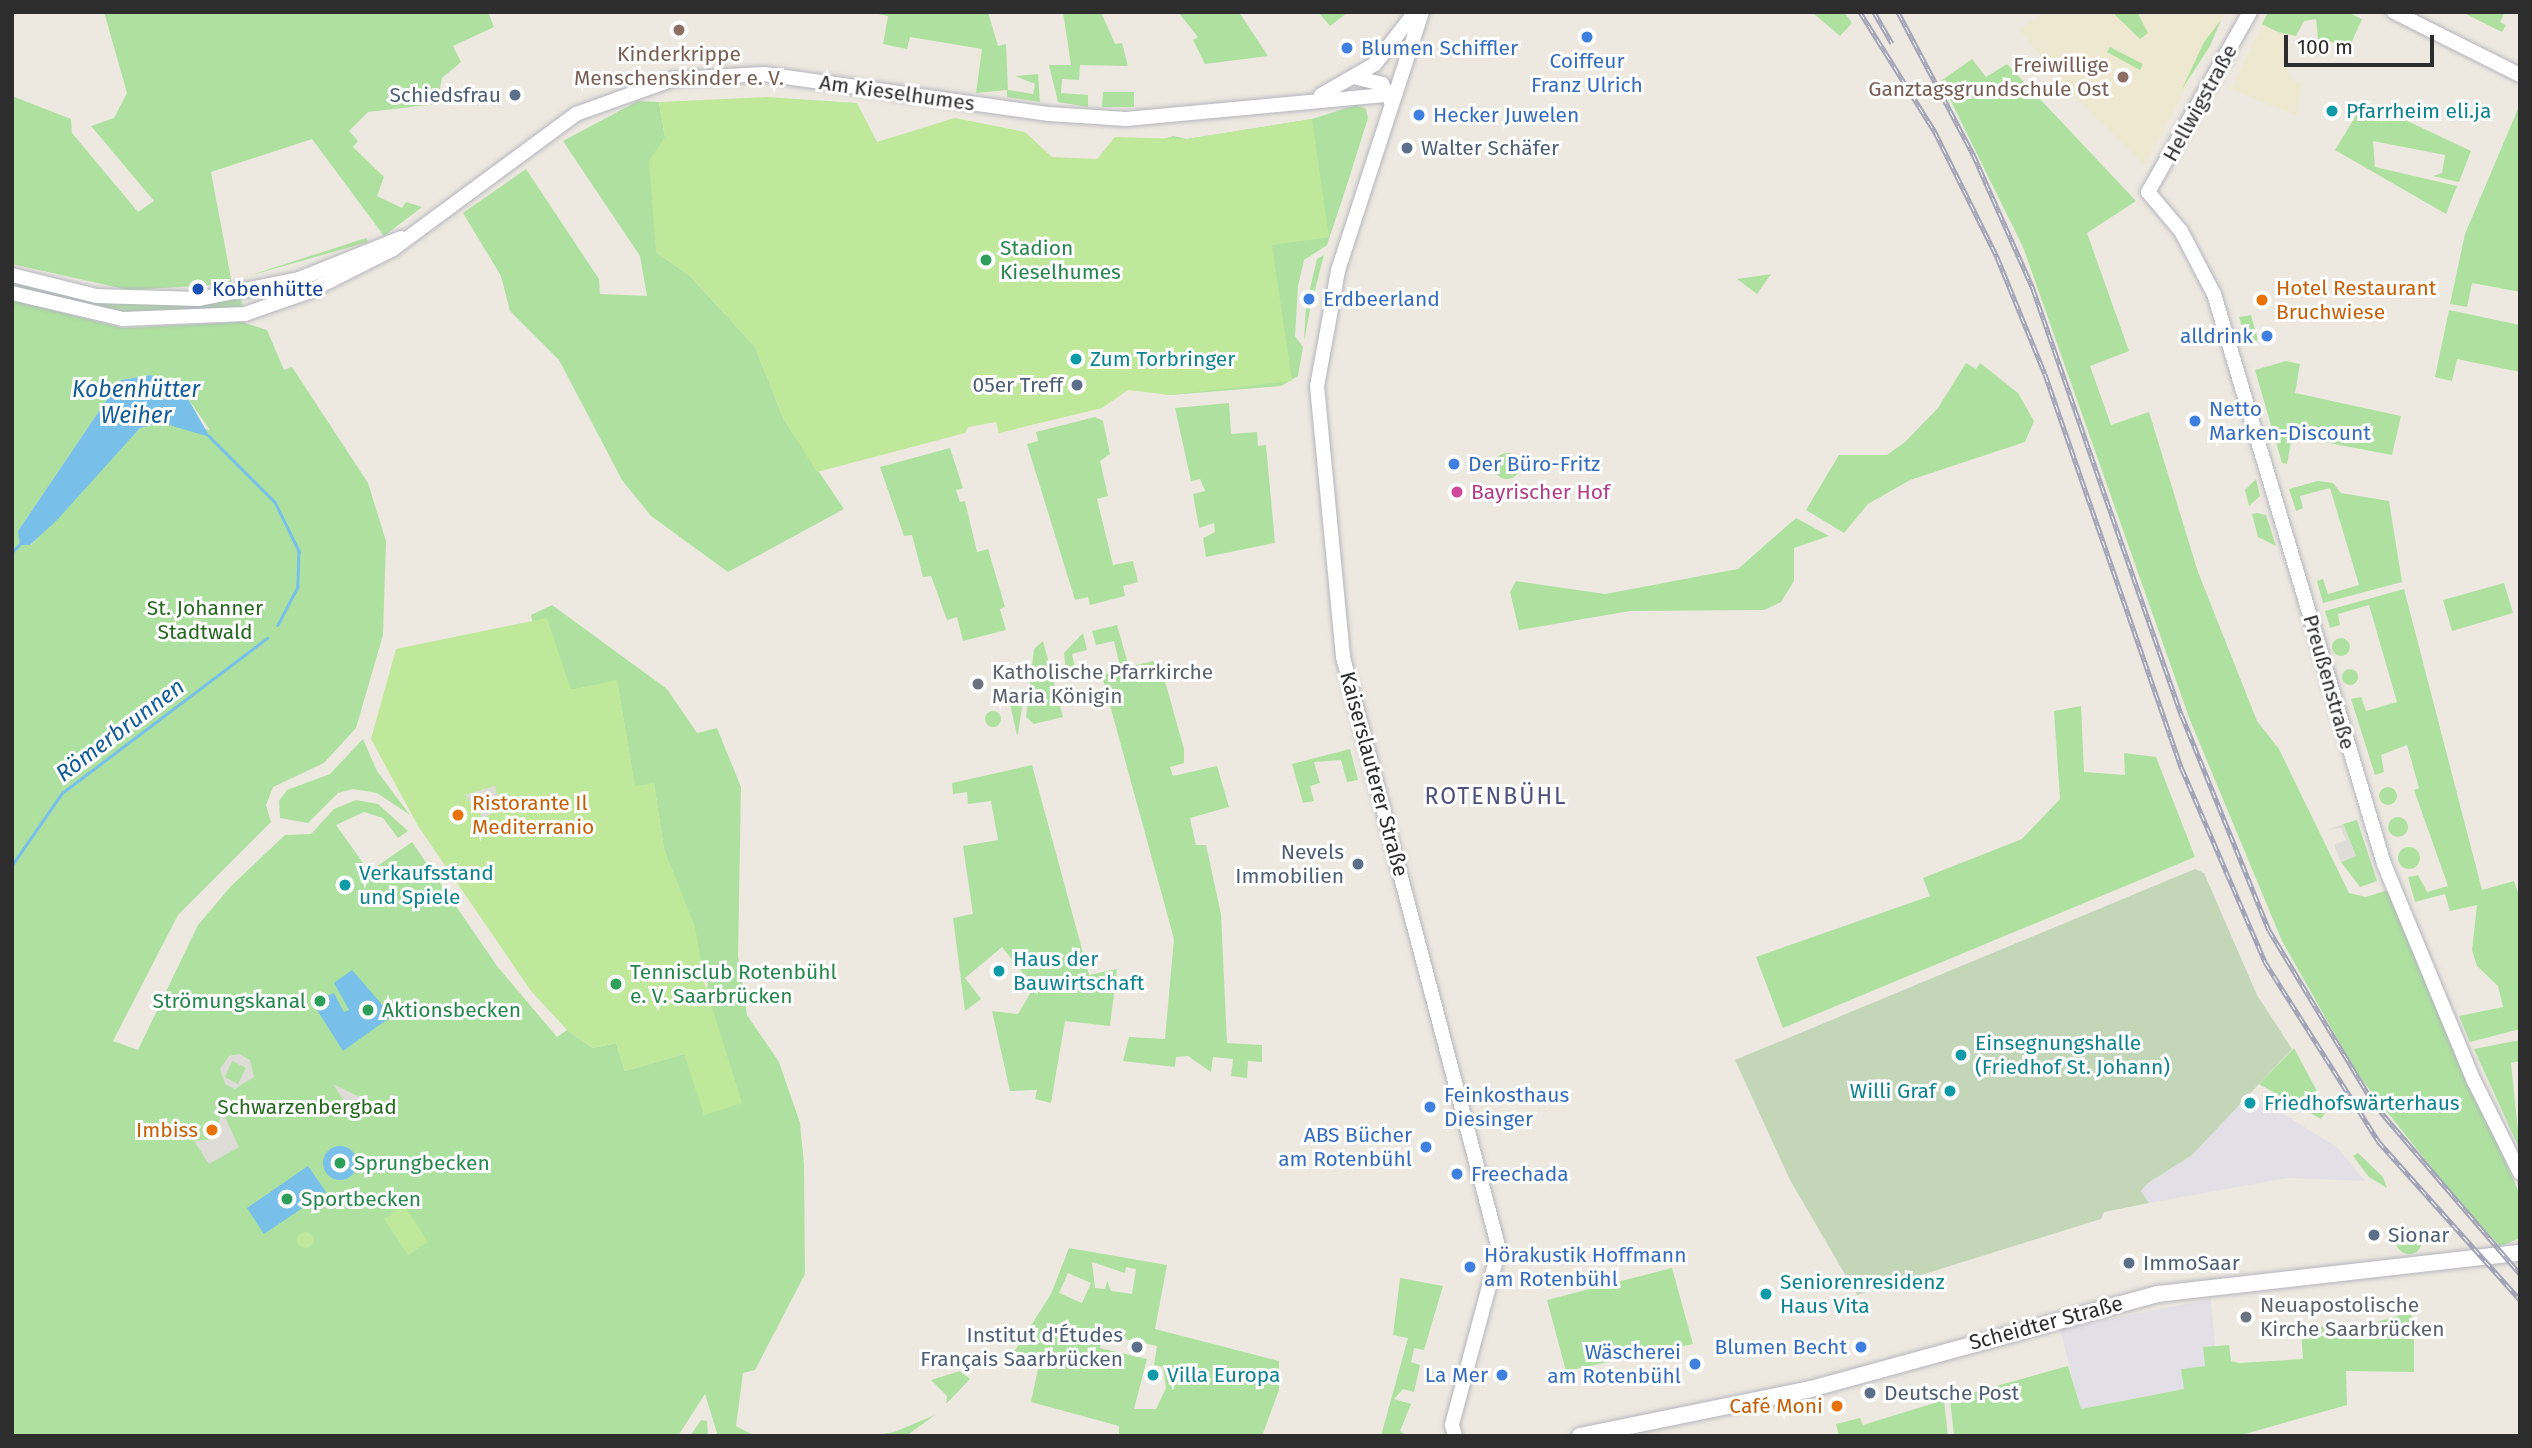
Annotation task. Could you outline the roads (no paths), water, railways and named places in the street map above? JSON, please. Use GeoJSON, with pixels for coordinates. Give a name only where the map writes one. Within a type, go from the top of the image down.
{"type":"FeatureCollection","features":[{"type":"Feature","properties":{"kind":"main road","name":"Scheidter Straße"},"geometry":{"type":"LineString","coordinates":[[1580,1436],[1807,1390],[2158,1294],[2520,1253]]}},
{"type":"Feature","properties":{"kind":"street","name":"Am Kieselhumes"},"geometry":{"type":"LineString","coordinates":[[1312,99],[1357,78],[1399,40],[1415,12]]}},
{"type":"Feature","properties":{"kind":"street"},"geometry":{"type":"LineString","coordinates":[[1392,99],[1422,12]]}},
{"type":"Feature","properties":{"kind":"street","name":"Hellwigstraße"},"geometry":{"type":"LineString","coordinates":[[2148,192],[2250,12]]}},
{"type":"Feature","properties":{"kind":"street"},"geometry":{"type":"LineString","coordinates":[[2395,12],[2520,75]]}},
{"type":"Feature","properties":{"kind":"street","name":"Am Kieselhumes"},"geometry":{"type":"LineString","coordinates":[[12,293],[93,315],[189,321],[245,314],[363,266],[576,114],[674,79],[764,74],[1091,118],[1185,116],[1312,99],[1392,99]]}},
{"type":"Feature","properties":{"kind":"street"},"geometry":{"type":"LineString","coordinates":[[1357,78],[1382,84],[1392,99]]}},
{"type":"Feature","properties":{"kind":"street"},"geometry":{"type":"LineString","coordinates":[[1366,98],[1387,123]]}},
{"type":"Feature","properties":{"kind":"street","name":"Kaiserslauterer Straße"},"geometry":{"type":"LineString","coordinates":[[1392,99],[1387,123],[1328,311],[1317,386],[1319,429],[1349,685],[1499,1249],[1452,1425],[1455,1436]]}},
{"type":"Feature","properties":{"kind":"street","name":"Preußenstraße"},"geometry":{"type":"LineString","coordinates":[[2148,192],[2181,231],[2214,294],[2384,864],[2474,1081],[2520,1172]]}},
{"type":"Feature","properties":{"kind":"street","name":"Am Kieselhumes"},"geometry":{"type":"LineString","coordinates":[[12,275],[96,296],[165,300],[274,286],[319,272],[401,238]]}},
{"type":"Feature","properties":{"kind":"water","name":"Kobenhütter Weiher"},"geometry":{"type":"Polygon","coordinates":[[[151,375],[188,399],[210,437],[162,423],[140,428],[57,520],[30,545],[20,545],[18,531],[121,380],[151,375]]]}},
{"type":"Feature","properties":{"kind":"water","name":"Aktionsbecken"},"geometry":{"type":"Polygon","coordinates":[[[352,970],[392,1016],[343,1051],[312,1002],[334,993],[344,1012],[349,1010],[334,983],[352,970]]]}},
{"type":"Feature","properties":{"kind":"water","name":"Sprungbecken"},"geometry":{"type":"Polygon","coordinates":[[[340,1146],[352,1151],[357,1163],[352,1175],[340,1180],[328,1175],[323,1163],[328,1151],[340,1146]]]}},
{"type":"Feature","properties":{"kind":"water","name":"Sportbecken"},"geometry":{"type":"Polygon","coordinates":[[[308,1166],[326,1192],[264,1234],[247,1208],[308,1166]]]}},
{"type":"Feature","properties":{"kind":"waterway","name":"Römerbrunnen"},"geometry":{"type":"LineString","coordinates":[[209,436],[275,502],[299,551],[298,587],[278,625]]}},
{"type":"Feature","properties":{"kind":"waterway"},"geometry":{"type":"LineString","coordinates":[[12,552],[21,543]]}},
{"type":"Feature","properties":{"kind":"waterway","name":"Römerbrunnen"},"geometry":{"type":"LineString","coordinates":[[12,865],[62,793],[267,638]]}},
{"type":"Feature","properties":{"kind":"railway"},"geometry":{"type":"LineString","coordinates":[[1860,12],[1935,132],[1997,257],[2045,374],[2182,769],[2265,962],[2378,1141],[2520,1300]]}},
{"type":"Feature","properties":{"kind":"railway"},"geometry":{"type":"LineString","coordinates":[[1874,12],[1892,43]]}},
{"type":"Feature","properties":{"kind":"railway"},"geometry":{"type":"LineString","coordinates":[[1898,12],[1973,154],[2033,289],[2182,716],[2269,930],[2374,1104],[2520,1274]]}},
{"type":"Feature","properties":{"kind":"place","name":"Kinderkrippe Menschenskinder e. V."},"geometry":{"type":"Point","coordinates":[679,30]}},
{"type":"Feature","properties":{"kind":"place","name":"Coiffeur Franz Ulrich"},"geometry":{"type":"Point","coordinates":[1587,37]}},
{"type":"Feature","properties":{"kind":"place","name":"Blumen Schiffler"},"geometry":{"type":"Point","coordinates":[1347,48]}},
{"type":"Feature","properties":{"kind":"place","name":"Freiwillige Ganztagsgrundschule Ost"},"geometry":{"type":"Point","coordinates":[2123,77]}},
{"type":"Feature","properties":{"kind":"place","name":"Schiedsfrau"},"geometry":{"type":"Point","coordinates":[515,95]}},
{"type":"Feature","properties":{"kind":"place","name":"Pfarrheim eli.ja"},"geometry":{"type":"Point","coordinates":[2332,111]}},
{"type":"Feature","properties":{"kind":"place","name":"Hecker Juwelen"},"geometry":{"type":"Point","coordinates":[1419,115]}},
{"type":"Feature","properties":{"kind":"place","name":"Walter Schäfer"},"geometry":{"type":"Point","coordinates":[1407,148]}},
{"type":"Feature","properties":{"kind":"place","name":"Stadion Kieselhumes"},"geometry":{"type":"Point","coordinates":[986,260]}},
{"type":"Feature","properties":{"kind":"place","name":"Kobenhütte"},"geometry":{"type":"Point","coordinates":[198,289]}},
{"type":"Feature","properties":{"kind":"place","name":"Erdbeerland"},"geometry":{"type":"Point","coordinates":[1309,299]}},
{"type":"Feature","properties":{"kind":"place","name":"Hotel Restaurant Bruchwiese"},"geometry":{"type":"Point","coordinates":[2262,300]}},
{"type":"Feature","properties":{"kind":"place","name":"alldrink"},"geometry":{"type":"Point","coordinates":[2267,336]}},
{"type":"Feature","properties":{"kind":"place","name":"Zum Torbringer"},"geometry":{"type":"Point","coordinates":[1076,359]}},
{"type":"Feature","properties":{"kind":"place","name":"05er Treff"},"geometry":{"type":"Point","coordinates":[1077,385]}},
{"type":"Feature","properties":{"kind":"place","name":"Netto Marken-Discount"},"geometry":{"type":"Point","coordinates":[2195,421]}},
{"type":"Feature","properties":{"kind":"place","name":"Der Büro-Fritz"},"geometry":{"type":"Point","coordinates":[1454,464]}},
{"type":"Feature","properties":{"kind":"place","name":"Bayrischer Hof"},"geometry":{"type":"Point","coordinates":[1457,492]}},
{"type":"Feature","properties":{"kind":"place","name":"Katholische Pfarrkirche Maria Königin"},"geometry":{"type":"Point","coordinates":[978,684]}},
{"type":"Feature","properties":{"kind":"place","name":"Ristorante Il Mediterranio"},"geometry":{"type":"Point","coordinates":[458,815]}},
{"type":"Feature","properties":{"kind":"place","name":"Nevels Immobilien"},"geometry":{"type":"Point","coordinates":[1358,864]}},
{"type":"Feature","properties":{"kind":"place","name":"Verkaufsstand und Spiele"},"geometry":{"type":"Point","coordinates":[345,885]}},
{"type":"Feature","properties":{"kind":"place","name":"Haus der Bauwirtschaft"},"geometry":{"type":"Point","coordinates":[999,971]}},
{"type":"Feature","properties":{"kind":"place","name":"Tennisclub Rotenbühl e. V. Saarbrücken"},"geometry":{"type":"Point","coordinates":[616,984]}},
{"type":"Feature","properties":{"kind":"place","name":"Strömungskanal"},"geometry":{"type":"Point","coordinates":[320,1001]}},
{"type":"Feature","properties":{"kind":"place","name":"Aktionsbecken"},"geometry":{"type":"Point","coordinates":[368,1010]}},
{"type":"Feature","properties":{"kind":"place","name":"Einsegnungshalle (Friedhof St. Johann)"},"geometry":{"type":"Point","coordinates":[1961,1055]}},
{"type":"Feature","properties":{"kind":"place","name":"Willi Graf"},"geometry":{"type":"Point","coordinates":[1950,1091]}},
{"type":"Feature","properties":{"kind":"place","name":"Friedhofswärterhaus"},"geometry":{"type":"Point","coordinates":[2250,1103]}},
{"type":"Feature","properties":{"kind":"place","name":"Feinkosthaus Diesinger"},"geometry":{"type":"Point","coordinates":[1430,1107]}},
{"type":"Feature","properties":{"kind":"place","name":"Imbiss"},"geometry":{"type":"Point","coordinates":[212,1130]}},
{"type":"Feature","properties":{"kind":"place","name":"ABS Bücher am Rotenbühl"},"geometry":{"type":"Point","coordinates":[1426,1147]}},
{"type":"Feature","properties":{"kind":"place","name":"Sprungbecken"},"geometry":{"type":"Point","coordinates":[340,1163]}},
{"type":"Feature","properties":{"kind":"place","name":"Freechada"},"geometry":{"type":"Point","coordinates":[1457,1174]}},
{"type":"Feature","properties":{"kind":"place","name":"Sportbecken"},"geometry":{"type":"Point","coordinates":[287,1199]}},
{"type":"Feature","properties":{"kind":"place","name":"Sionar"},"geometry":{"type":"Point","coordinates":[2374,1235]}},
{"type":"Feature","properties":{"kind":"place","name":"ImmoSaar"},"geometry":{"type":"Point","coordinates":[2129,1263]}},
{"type":"Feature","properties":{"kind":"place","name":"Hörakustik Hoffmann am Rotenbühl"},"geometry":{"type":"Point","coordinates":[1470,1267]}},
{"type":"Feature","properties":{"kind":"place","name":"Seniorenresidenz Haus Vita"},"geometry":{"type":"Point","coordinates":[1766,1294]}},
{"type":"Feature","properties":{"kind":"place","name":"Neuapostolische Kirche Saarbrücken"},"geometry":{"type":"Point","coordinates":[2246,1317]}},
{"type":"Feature","properties":{"kind":"place","name":"Institut d'Études Français Saarbrücken"},"geometry":{"type":"Point","coordinates":[1137,1347]}},
{"type":"Feature","properties":{"kind":"place","name":"Blumen Becht"},"geometry":{"type":"Point","coordinates":[1861,1347]}},
{"type":"Feature","properties":{"kind":"place","name":"Wäscherei am Rotenbühl"},"geometry":{"type":"Point","coordinates":[1695,1364]}},
{"type":"Feature","properties":{"kind":"place","name":"Villa Europa"},"geometry":{"type":"Point","coordinates":[1153,1375]}},
{"type":"Feature","properties":{"kind":"place","name":"La Mer"},"geometry":{"type":"Point","coordinates":[1502,1375]}},
{"type":"Feature","properties":{"kind":"place","name":"Deutsche Post"},"geometry":{"type":"Point","coordinates":[1870,1393]}},
{"type":"Feature","properties":{"kind":"place","name":"Café Moni"},"geometry":{"type":"Point","coordinates":[1837,1406]}},
{"type":"Feature","properties":{"kind":"district","name":"ROTENBÜHL"},"geometry":{"type":"Point","coordinates":[1496,796]}},
{"type":"Feature","properties":{"kind":"park label","name":"St. Johanner Stadtwald"},"geometry":{"type":"Point","coordinates":[205,620]}},
{"type":"Feature","properties":{"kind":"park label","name":"Schwarzenbergbad"},"geometry":{"type":"Point","coordinates":[307,1107]}}]}
